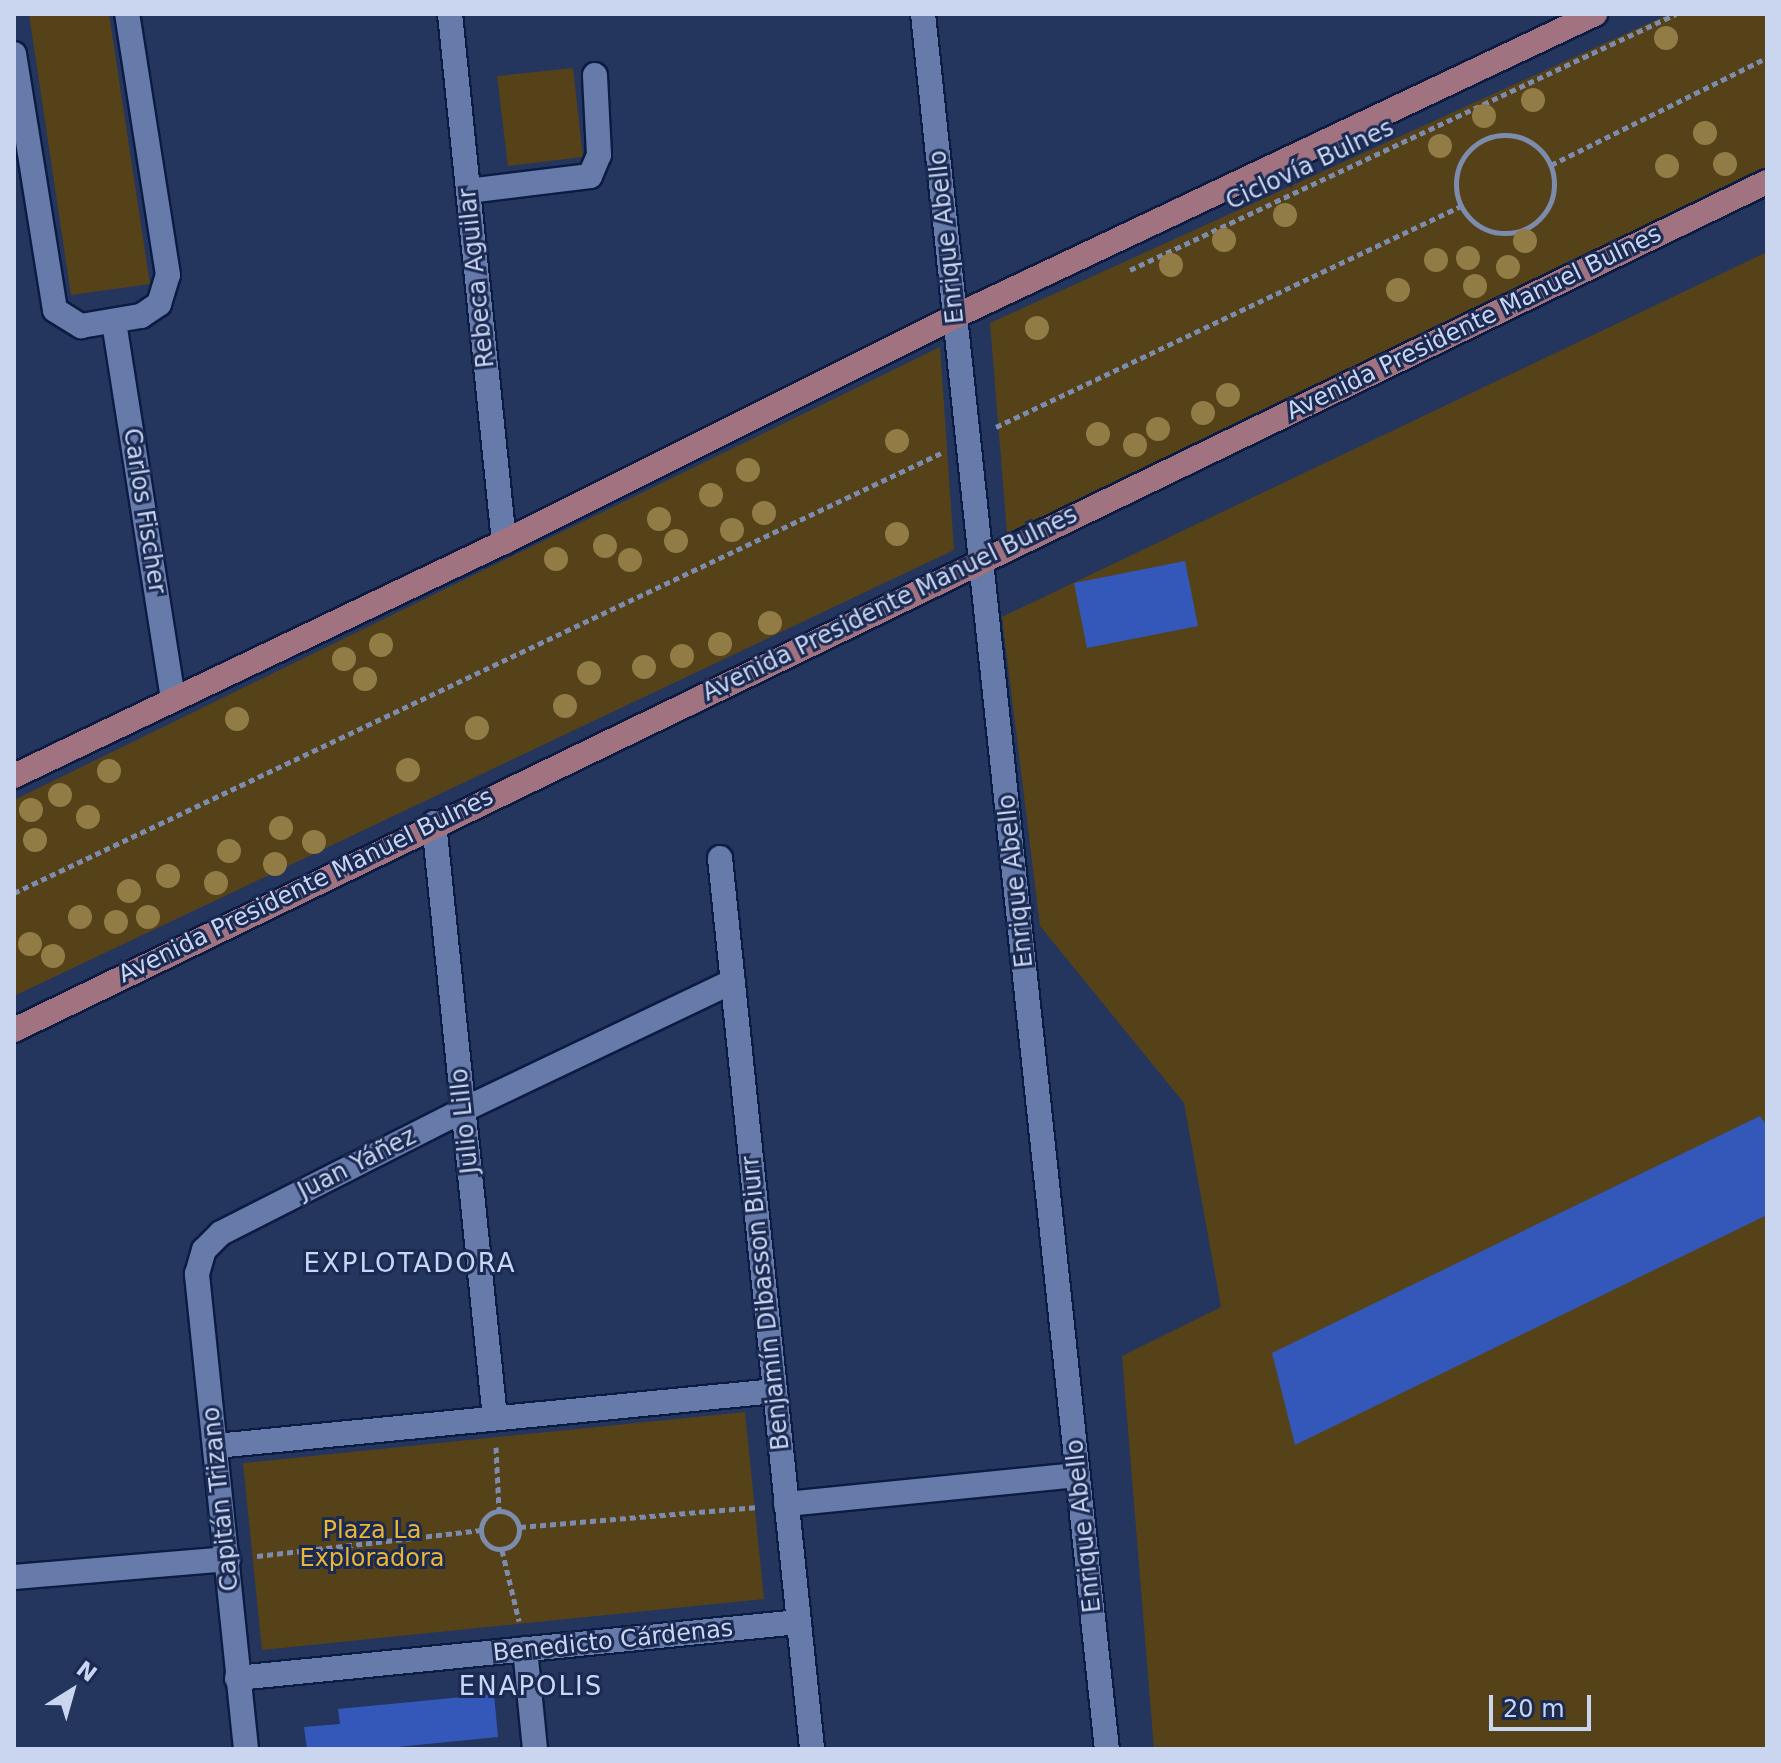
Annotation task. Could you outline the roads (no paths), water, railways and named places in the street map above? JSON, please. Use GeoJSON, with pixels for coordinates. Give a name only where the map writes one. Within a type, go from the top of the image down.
{"type":"FeatureCollection","features":[{"type":"Feature","properties":{"kind":"main road"},"geometry":{"type":"LineString","coordinates":[[14,776],[504,542],[956,316],[1595,14]]}},
{"type":"Feature","properties":{"kind":"main road","name":"Avenida Presidente Manuel Bulnes"},"geometry":{"type":"LineString","coordinates":[[14,1030],[434,823],[1767,182]]}},
{"type":"Feature","properties":{"kind":"street"},"geometry":{"type":"LineString","coordinates":[[14,54],[51,300],[72,323],[114,322],[150,312],[164,295],[168,275],[127,14]]}},
{"type":"Feature","properties":{"kind":"street","name":"Rebeca Aguilar"},"geometry":{"type":"LineString","coordinates":[[450,14],[504,542]]}},
{"type":"Feature","properties":{"kind":"street","name":"Enrique Abello"},"geometry":{"type":"LineString","coordinates":[[923,14],[1107,1749]]}},
{"type":"Feature","properties":{"kind":"street"},"geometry":{"type":"LineString","coordinates":[[468,191],[590,176],[599,155],[595,75]]}},
{"type":"Feature","properties":{"kind":"street","name":"Carlos Fischer"},"geometry":{"type":"LineString","coordinates":[[114,322],[173,699]]}},
{"type":"Feature","properties":{"kind":"street","name":"Julio Lillo"},"geometry":{"type":"LineString","coordinates":[[434,823],[495,1418]]}},
{"type":"Feature","properties":{"kind":"street","name":"Benjamín Dibasson Biurr"},"geometry":{"type":"LineString","coordinates":[[720,858],[812,1749]]}},
{"type":"Feature","properties":{"kind":"street","name":"Juan Yáñez"},"geometry":{"type":"LineString","coordinates":[[204,1250],[221,1233],[463,1110],[733,981]]}},
{"type":"Feature","properties":{"kind":"street","name":"Capitán Trizano"},"geometry":{"type":"LineString","coordinates":[[204,1250],[197,1274],[246,1749]]}},
{"type":"Feature","properties":{"kind":"street"},"geometry":{"type":"LineString","coordinates":[[216,1446],[775,1391]]}},
{"type":"Feature","properties":{"kind":"street"},"geometry":{"type":"LineString","coordinates":[[786,1504],[1078,1475]]}},
{"type":"Feature","properties":{"kind":"street"},"geometry":{"type":"LineString","coordinates":[[14,1577],[228,1559]]}},
{"type":"Feature","properties":{"kind":"street","name":"Benedicto Cárdenas"},"geometry":{"type":"LineString","coordinates":[[237,1678],[799,1622]]}},
{"type":"Feature","properties":{"kind":"street"},"geometry":{"type":"LineString","coordinates":[[525,1649],[535,1749]]}},
{"type":"Feature","properties":{"kind":"district","name":"EXPLOTADORA"},"geometry":{"type":"Point","coordinates":[410,1264]}},
{"type":"Feature","properties":{"kind":"district","name":"ENAPOLIS"},"geometry":{"type":"Point","coordinates":[531,1687]}},
{"type":"Feature","properties":{"kind":"park label","name":"Plaza La Exploradora"},"geometry":{"type":"Point","coordinates":[372,1545]}}]}
